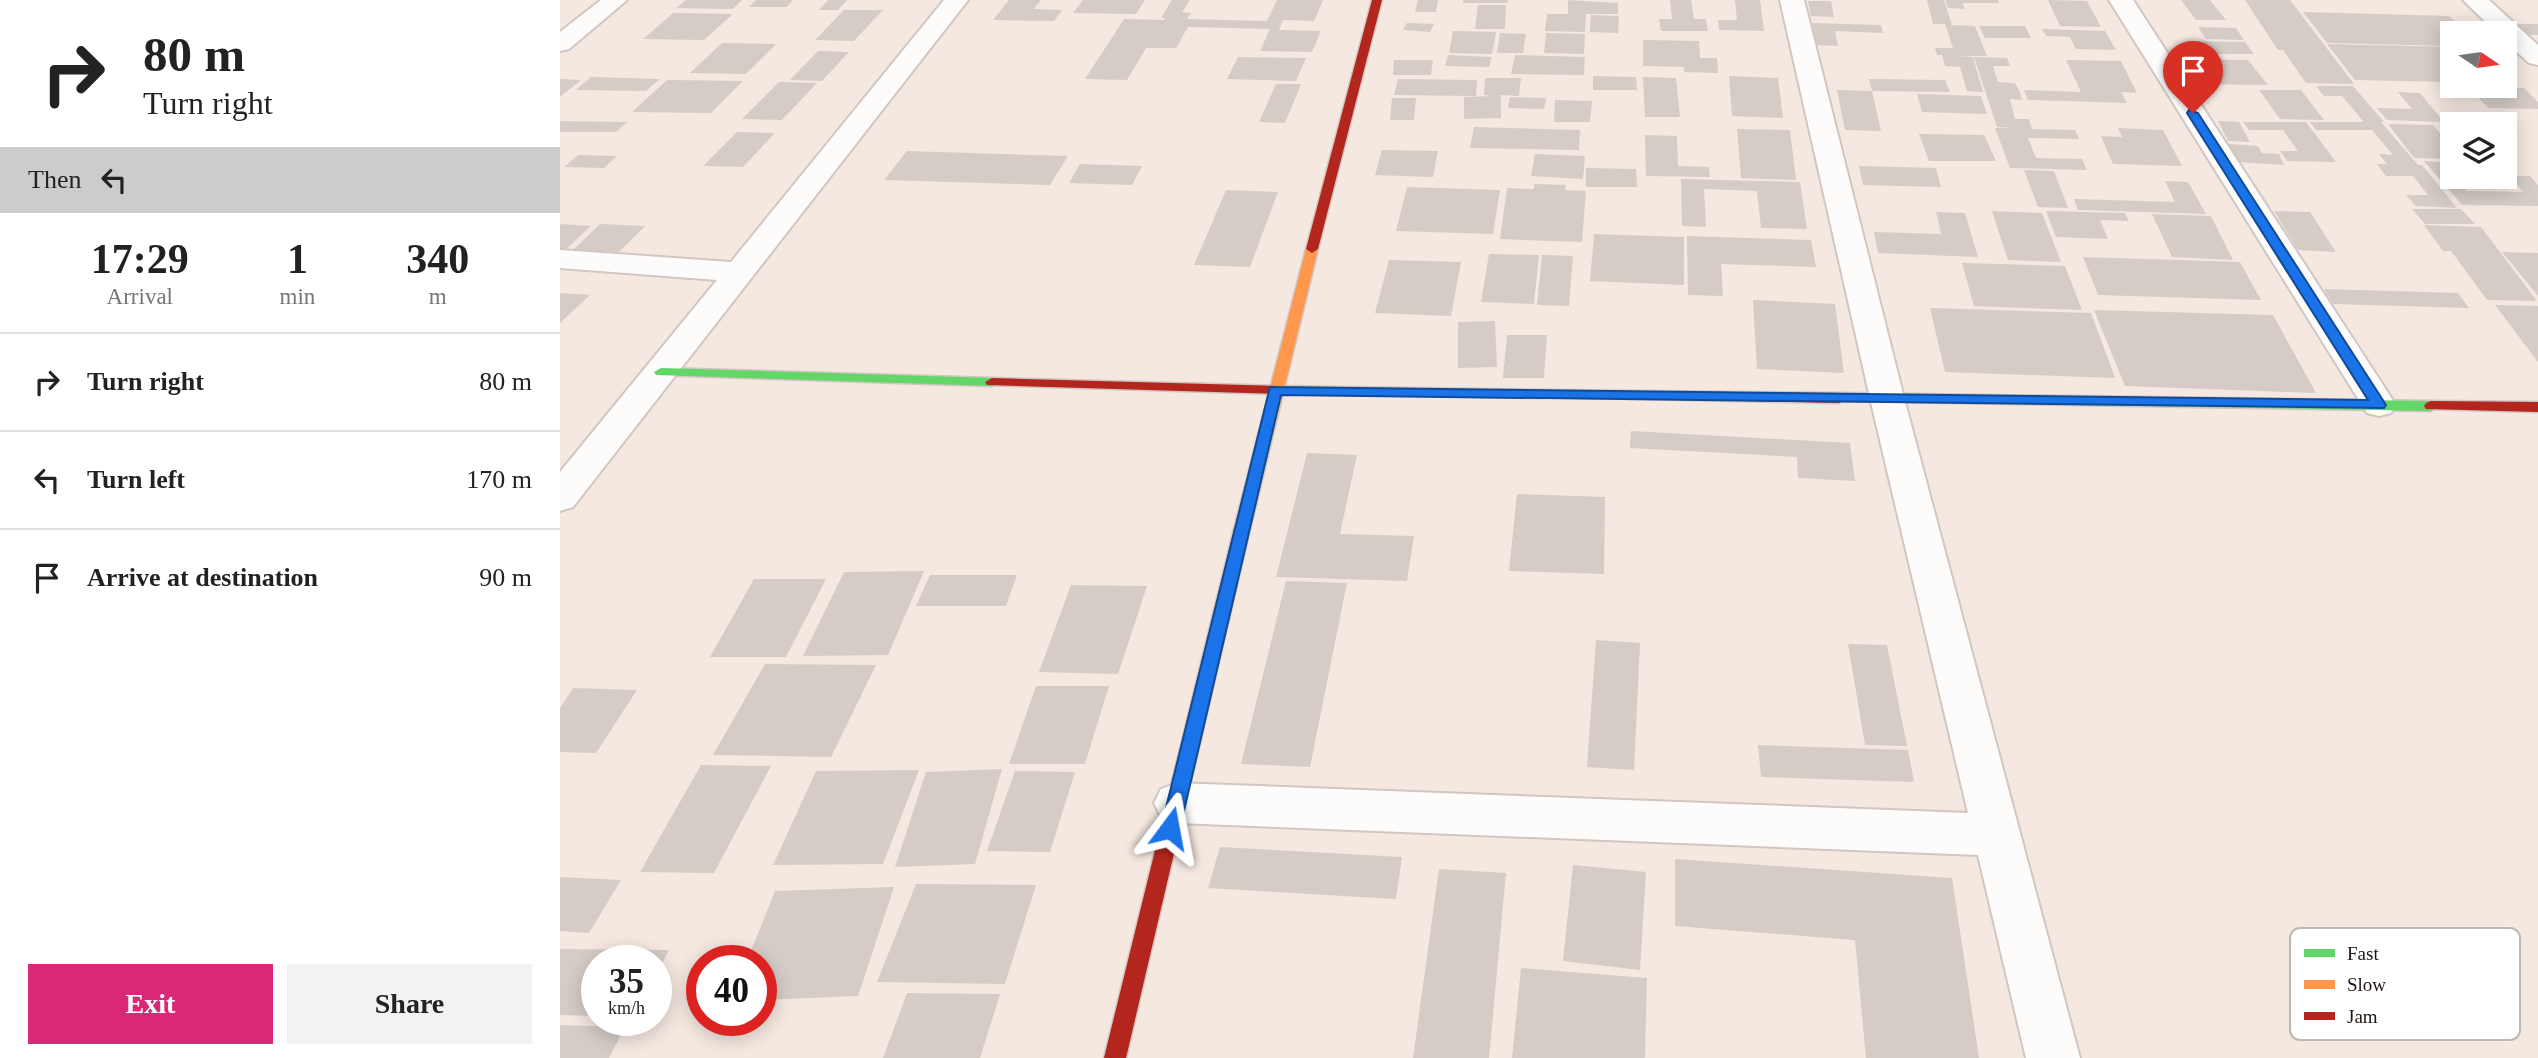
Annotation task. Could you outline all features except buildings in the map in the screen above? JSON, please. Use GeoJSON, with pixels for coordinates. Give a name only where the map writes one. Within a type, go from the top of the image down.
{"type":"FeatureCollection","features":[{"type":"Feature","properties":{"kind":"street"},"geometry":{"type":"LineString","coordinates":[[560,44],[615,0]]}},
{"type":"Feature","properties":{"kind":"street"},"geometry":{"type":"LineString","coordinates":[[560,498],[956,0]]}},
{"type":"Feature","properties":{"kind":"street"},"geometry":{"type":"LineString","coordinates":[[1115,1058],[1275,390],[1377,0]]}},
{"type":"Feature","properties":{"kind":"street"},"geometry":{"type":"LineString","coordinates":[[1792,0],[1887,398],[2053,1058]]}},
{"type":"Feature","properties":{"kind":"street"},"geometry":{"type":"LineString","coordinates":[[2121,0],[2379,405]]}},
{"type":"Feature","properties":{"kind":"street"},"geometry":{"type":"LineString","coordinates":[[2475,0],[2538,58]]}},
{"type":"Feature","properties":{"kind":"street"},"geometry":{"type":"LineString","coordinates":[[560,259],[741,272]]}},
{"type":"Feature","properties":{"kind":"street"},"geometry":{"type":"LineString","coordinates":[[661,372],[1275,390],[2538,407]]}},
{"type":"Feature","properties":{"kind":"street"},"geometry":{"type":"LineString","coordinates":[[1177,803],[1996,835]]}},
{"type":"Feature","properties":{"kind":"traffic: fast"},"geometry":{"type":"LineString","coordinates":[[661,372],[992,382]]}},
{"type":"Feature","properties":{"kind":"traffic: fast"},"geometry":{"type":"LineString","coordinates":[[1277,390],[1544,394]]}},
{"type":"Feature","properties":{"kind":"traffic: fast"},"geometry":{"type":"LineString","coordinates":[[1839,398],[2431,406]]}},
{"type":"Feature","properties":{"kind":"traffic: slow"},"geometry":{"type":"LineString","coordinates":[[1242,529],[1312,249]]}},
{"type":"Feature","properties":{"kind":"traffic: jam"},"geometry":{"type":"LineString","coordinates":[[1312,249],[1377,0]]}},
{"type":"Feature","properties":{"kind":"traffic: jam"},"geometry":{"type":"LineString","coordinates":[[992,382],[1277,390]]}},
{"type":"Feature","properties":{"kind":"traffic: jam"},"geometry":{"type":"LineString","coordinates":[[1544,394],[1839,398]]}},
{"type":"Feature","properties":{"kind":"traffic: jam"},"geometry":{"type":"LineString","coordinates":[[2431,406],[2538,407]]}},
{"type":"Feature","properties":{"kind":"traffic: jam"},"geometry":{"type":"LineString","coordinates":[[1115,1058],[1242,529]]}},
{"type":"Feature","properties":{"kind":"route"},"geometry":{"type":"LineString","coordinates":[[1170,828],[1275,390],[2379,405],[2193,113]]}}]}
